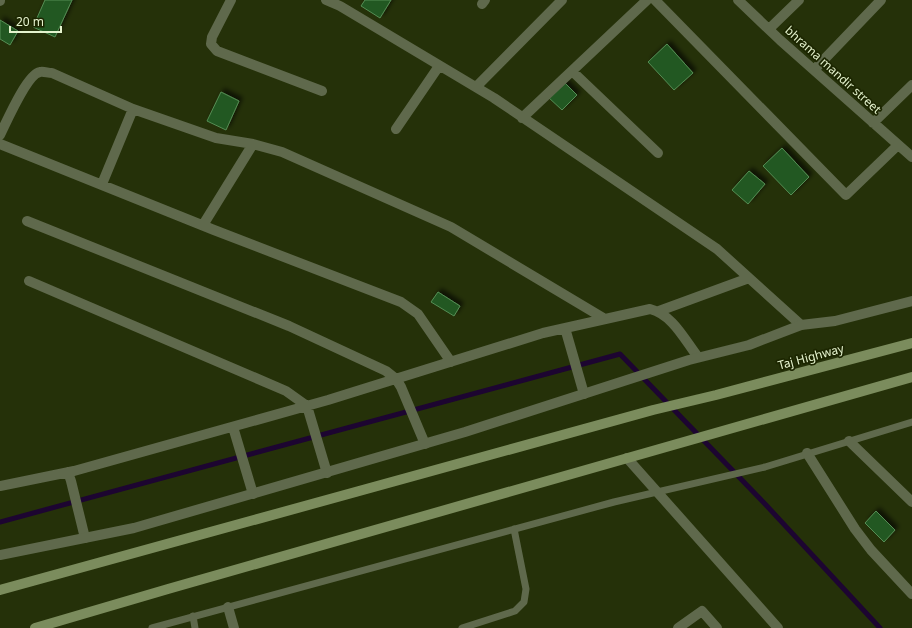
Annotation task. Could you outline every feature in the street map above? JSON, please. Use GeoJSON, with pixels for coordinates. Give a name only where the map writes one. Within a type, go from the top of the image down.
{"type":"FeatureCollection","features":[{"type":"Feature","properties":{"kind":"main road","name":"Taj Highway"},"geometry":{"type":"LineString","coordinates":[[0,590],[653,410],[716,395],[912,343]]}},
{"type":"Feature","properties":{"kind":"main road"},"geometry":{"type":"LineString","coordinates":[[35,628],[912,377]]}},
{"type":"Feature","properties":{"kind":"street"},"geometry":{"type":"LineString","coordinates":[[231,0],[212,37],[211,44],[217,51],[322,91]]}},
{"type":"Feature","properties":{"kind":"street"},"geometry":{"type":"LineString","coordinates":[[326,0],[340,6],[476,87],[716,249],[801,326]]}},
{"type":"Feature","properties":{"kind":"street"},"geometry":{"type":"LineString","coordinates":[[476,87],[562,0]]}},
{"type":"Feature","properties":{"kind":"street"},"geometry":{"type":"LineString","coordinates":[[522,118],[647,0]]}},
{"type":"Feature","properties":{"kind":"street"},"geometry":{"type":"LineString","coordinates":[[655,0],[846,195],[898,145]]}},
{"type":"Feature","properties":{"kind":"street","name":"bhrama mandir street"},"geometry":{"type":"LineString","coordinates":[[738,0],[912,157]]}},
{"type":"Feature","properties":{"kind":"street"},"geometry":{"type":"LineString","coordinates":[[769,29],[800,0]]}},
{"type":"Feature","properties":{"kind":"street"},"geometry":{"type":"LineString","coordinates":[[814,70],[881,0]]}},
{"type":"Feature","properties":{"kind":"street"},"geometry":{"type":"LineString","coordinates":[[396,129],[439,66]]}},
{"type":"Feature","properties":{"kind":"street"},"geometry":{"type":"LineString","coordinates":[[572,71],[658,153]]}},
{"type":"Feature","properties":{"kind":"street"},"geometry":{"type":"LineString","coordinates":[[0,135],[11,111],[32,76],[39,72],[52,73],[133,109],[216,138],[253,144],[282,152],[451,227],[605,319]]}},
{"type":"Feature","properties":{"kind":"street"},"geometry":{"type":"LineString","coordinates":[[873,123],[912,85]]}},
{"type":"Feature","properties":{"kind":"street"},"geometry":{"type":"LineString","coordinates":[[102,184],[133,109]]}},
{"type":"Feature","properties":{"kind":"street"},"geometry":{"type":"LineString","coordinates":[[0,144],[402,302],[418,314],[451,362]]}},
{"type":"Feature","properties":{"kind":"street"},"geometry":{"type":"LineString","coordinates":[[203,225],[253,144]]}},
{"type":"Feature","properties":{"kind":"street"},"geometry":{"type":"LineString","coordinates":[[27,220],[289,326],[386,371],[398,383],[425,444]]}},
{"type":"Feature","properties":{"kind":"street"},"geometry":{"type":"LineString","coordinates":[[659,311],[749,278]]}},
{"type":"Feature","properties":{"kind":"street"},"geometry":{"type":"LineString","coordinates":[[29,281],[286,391],[309,411],[327,473]]}},
{"type":"Feature","properties":{"kind":"street"},"geometry":{"type":"LineString","coordinates":[[0,555],[134,528],[465,432],[693,358],[749,345],[801,326],[835,321],[912,301]]}},
{"type":"Feature","properties":{"kind":"street"},"geometry":{"type":"LineString","coordinates":[[0,486],[69,476],[309,411],[398,383],[451,362],[543,333],[566,333],[605,319],[650,309],[659,311],[669,318],[680,332],[693,358]]}},
{"type":"Feature","properties":{"kind":"street"},"geometry":{"type":"LineString","coordinates":[[566,333],[584,394]]}},
{"type":"Feature","properties":{"kind":"street"},"geometry":{"type":"LineString","coordinates":[[234,431],[253,494]]}},
{"type":"Feature","properties":{"kind":"street"},"geometry":{"type":"LineString","coordinates":[[849,441],[912,502]]}},
{"type":"Feature","properties":{"kind":"street"},"geometry":{"type":"LineString","coordinates":[[807,454],[855,530],[912,594]]}},
{"type":"Feature","properties":{"kind":"street"},"geometry":{"type":"LineString","coordinates":[[627,458],[776,627]]}},
{"type":"Feature","properties":{"kind":"street"},"geometry":{"type":"LineString","coordinates":[[69,476],[85,538]]}},
{"type":"Feature","properties":{"kind":"street"},"geometry":{"type":"LineString","coordinates":[[228,607],[234,628]]}},
{"type":"Feature","properties":{"kind":"street"},"geometry":{"type":"LineString","coordinates":[[678,628],[702,611],[717,628]]}},
{"type":"Feature","properties":{"kind":"lane"},"geometry":{"type":"LineString","coordinates":[[152,628],[657,491],[765,467],[912,422]]}},
{"type":"Feature","properties":{"kind":"lane"},"geometry":{"type":"LineString","coordinates":[[462,628],[515,611],[524,602],[526,589],[514,529]]}},
{"type":"Feature","properties":{"kind":"lane"},"geometry":{"type":"LineString","coordinates":[[193,616],[195,628]]}},
{"type":"Feature","properties":{"kind":"building"},"geometry":{"type":"Polygon","coordinates":[[[45,0],[72,0],[55,37],[33,27],[45,0]]]}},
{"type":"Feature","properties":{"kind":"building"},"geometry":{"type":"Polygon","coordinates":[[[365,0],[391,0],[380,18],[361,6],[365,0]]]}},
{"type":"Feature","properties":{"kind":"building"},"geometry":{"type":"Polygon","coordinates":[[[0,20],[18,31],[10,45],[0,39],[0,20]]]}},
{"type":"Feature","properties":{"kind":"building"},"geometry":{"type":"Polygon","coordinates":[[[667,44],[693,73],[674,90],[648,62],[667,44]]]}},
{"type":"Feature","properties":{"kind":"building"},"geometry":{"type":"Polygon","coordinates":[[[563,81],[577,95],[562,110],[548,97],[563,81]]]}},
{"type":"Feature","properties":{"kind":"building"},"geometry":{"type":"Polygon","coordinates":[[[221,92],[239,101],[226,130],[207,121],[221,92]]]}},
{"type":"Feature","properties":{"kind":"building"},"geometry":{"type":"Polygon","coordinates":[[[782,148],[809,177],[791,195],[763,166],[782,148]]]}},
{"type":"Feature","properties":{"kind":"building"},"geometry":{"type":"Polygon","coordinates":[[[749,171],[765,184],[748,204],[732,190],[749,171]]]}},
{"type":"Feature","properties":{"kind":"building"},"geometry":{"type":"Polygon","coordinates":[[[438,292],[460,306],[454,316],[431,302],[438,292]]]}},
{"type":"Feature","properties":{"kind":"building"},"geometry":{"type":"Polygon","coordinates":[[[876,511],[895,530],[884,542],[865,523],[876,511]]]}},
{"type":"Feature","properties":{"kind":"waterway"},"geometry":{"type":"LineString","coordinates":[[0,522],[620,354],[766,505],[880,628]]}}]}
